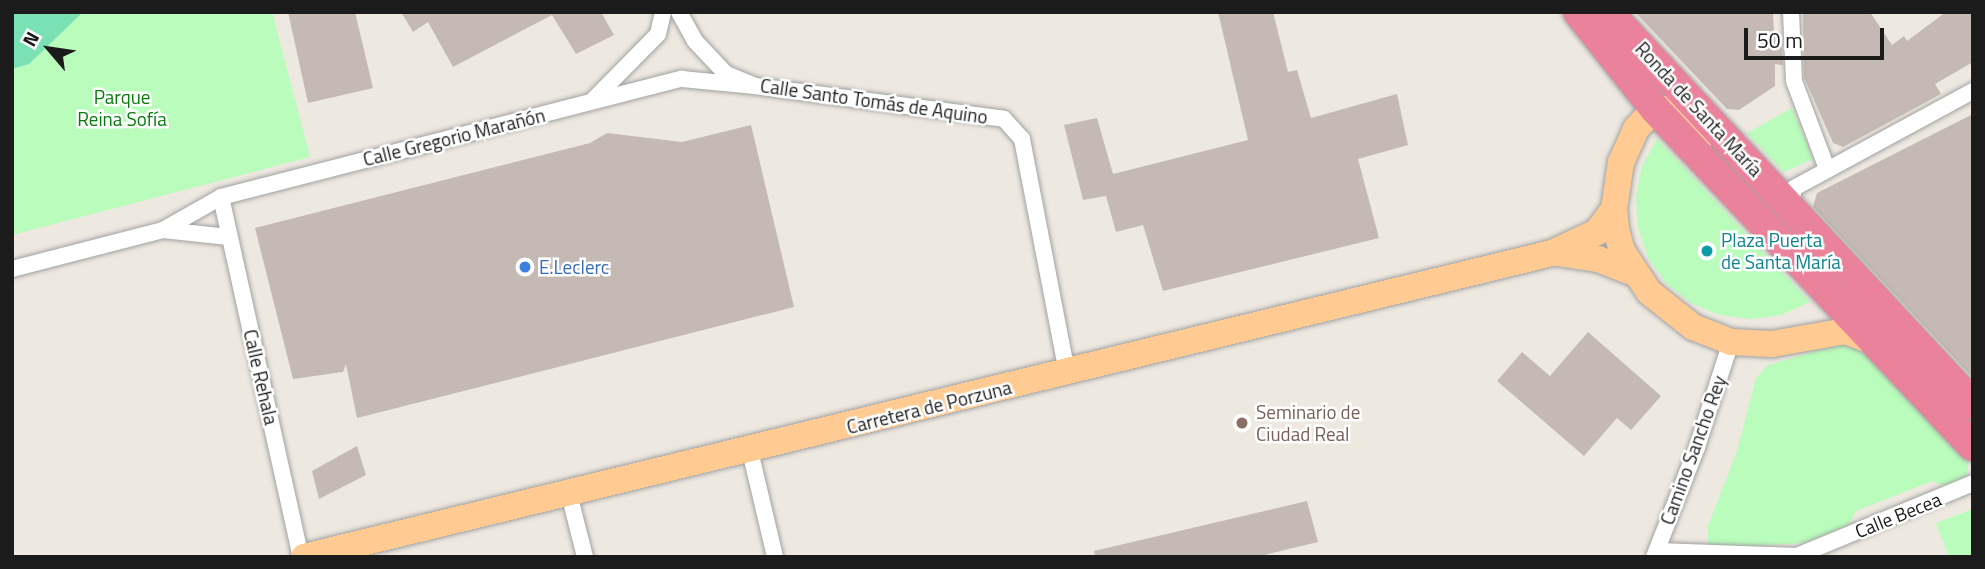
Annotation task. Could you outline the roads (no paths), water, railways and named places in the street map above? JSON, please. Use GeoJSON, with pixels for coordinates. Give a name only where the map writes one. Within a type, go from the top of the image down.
{"type":"FeatureCollection","features":[{"type":"Feature","properties":{"kind":"highway","name":"Ronda de Santa María"},"geometry":{"type":"LineString","coordinates":[[1578,12],[1656,109]]}},
{"type":"Feature","properties":{"kind":"highway","name":"Ronda de Santa María"},"geometry":{"type":"LineString","coordinates":[[1608,12],[1973,404]]}},
{"type":"Feature","properties":{"kind":"highway"},"geometry":{"type":"LineString","coordinates":[[1656,109],[1838,307],[1973,446]]}},
{"type":"Feature","properties":{"kind":"main road"},"geometry":{"type":"LineString","coordinates":[[1628,75],[1633,106],[1614,209],[1622,251],[1636,274],[1661,304],[1693,327],[1731,342],[1772,344],[1846,331],[1870,340]]}},
{"type":"Feature","properties":{"kind":"main road"},"geometry":{"type":"LineString","coordinates":[[1628,143],[1656,109],[1678,109],[1758,188],[1790,206]]}},
{"type":"Feature","properties":{"kind":"main road"},"geometry":{"type":"LineString","coordinates":[[1552,253],[1598,232],[1614,209]]}},
{"type":"Feature","properties":{"kind":"main road"},"geometry":{"type":"LineString","coordinates":[[1552,253],[1598,259],[1636,274]]}},
{"type":"Feature","properties":{"kind":"main road","name":"Carretera de Porzuna"},"geometry":{"type":"LineString","coordinates":[[303,557],[364,550],[569,494],[1552,253]]}},
{"type":"Feature","properties":{"kind":"main road"},"geometry":{"type":"LineString","coordinates":[[1793,339],[1820,326],[1838,307],[1846,282],[1845,268]]}},
{"type":"Feature","properties":{"kind":"street"},"geometry":{"type":"LineString","coordinates":[[592,102],[658,34],[663,12]]}},
{"type":"Feature","properties":{"kind":"street","name":"Calle Santo Tomás de Aquino"},"geometry":{"type":"LineString","coordinates":[[678,12],[695,41],[726,74],[755,86],[1004,119],[1022,139],[1067,373]]}},
{"type":"Feature","properties":{"kind":"street"},"geometry":{"type":"LineString","coordinates":[[1791,12],[1794,81],[1827,169]]}},
{"type":"Feature","properties":{"kind":"street","name":"Calle Gregorio Marañón"},"geometry":{"type":"LineString","coordinates":[[12,269],[163,230],[221,197],[682,79],[755,86]]}},
{"type":"Feature","properties":{"kind":"street"},"geometry":{"type":"LineString","coordinates":[[1790,206],[1794,188],[1973,91]]}},
{"type":"Feature","properties":{"kind":"street","name":"Calle Rehala"},"geometry":{"type":"LineString","coordinates":[[221,197],[303,557]]}},
{"type":"Feature","properties":{"kind":"street","name":"Calle Gregorio Marañón"},"geometry":{"type":"LineString","coordinates":[[163,230],[229,237]]}},
{"type":"Feature","properties":{"kind":"street","name":"Camino Sancho Rey"},"geometry":{"type":"LineString","coordinates":[[1655,554],[1697,447],[1731,342]]}},
{"type":"Feature","properties":{"kind":"street"},"geometry":{"type":"LineString","coordinates":[[750,451],[775,557]]}},
{"type":"Feature","properties":{"kind":"street","name":"Calle Becea"},"geometry":{"type":"LineString","coordinates":[[1655,554],[1797,556],[1973,484]]}},
{"type":"Feature","properties":{"kind":"street"},"geometry":{"type":"LineString","coordinates":[[569,494],[585,557]]}},
{"type":"Feature","properties":{"kind":"place","name":"Plaza Puerta de Santa María"},"geometry":{"type":"Point","coordinates":[1707,251]}},
{"type":"Feature","properties":{"kind":"place","name":"E.Leclerc"},"geometry":{"type":"Point","coordinates":[525,267]}},
{"type":"Feature","properties":{"kind":"place","name":"Seminario de Ciudad Real"},"geometry":{"type":"Point","coordinates":[1242,423]}},
{"type":"Feature","properties":{"kind":"park label","name":"Parque Reina Sofía"},"geometry":{"type":"Point","coordinates":[122,108]}}]}
